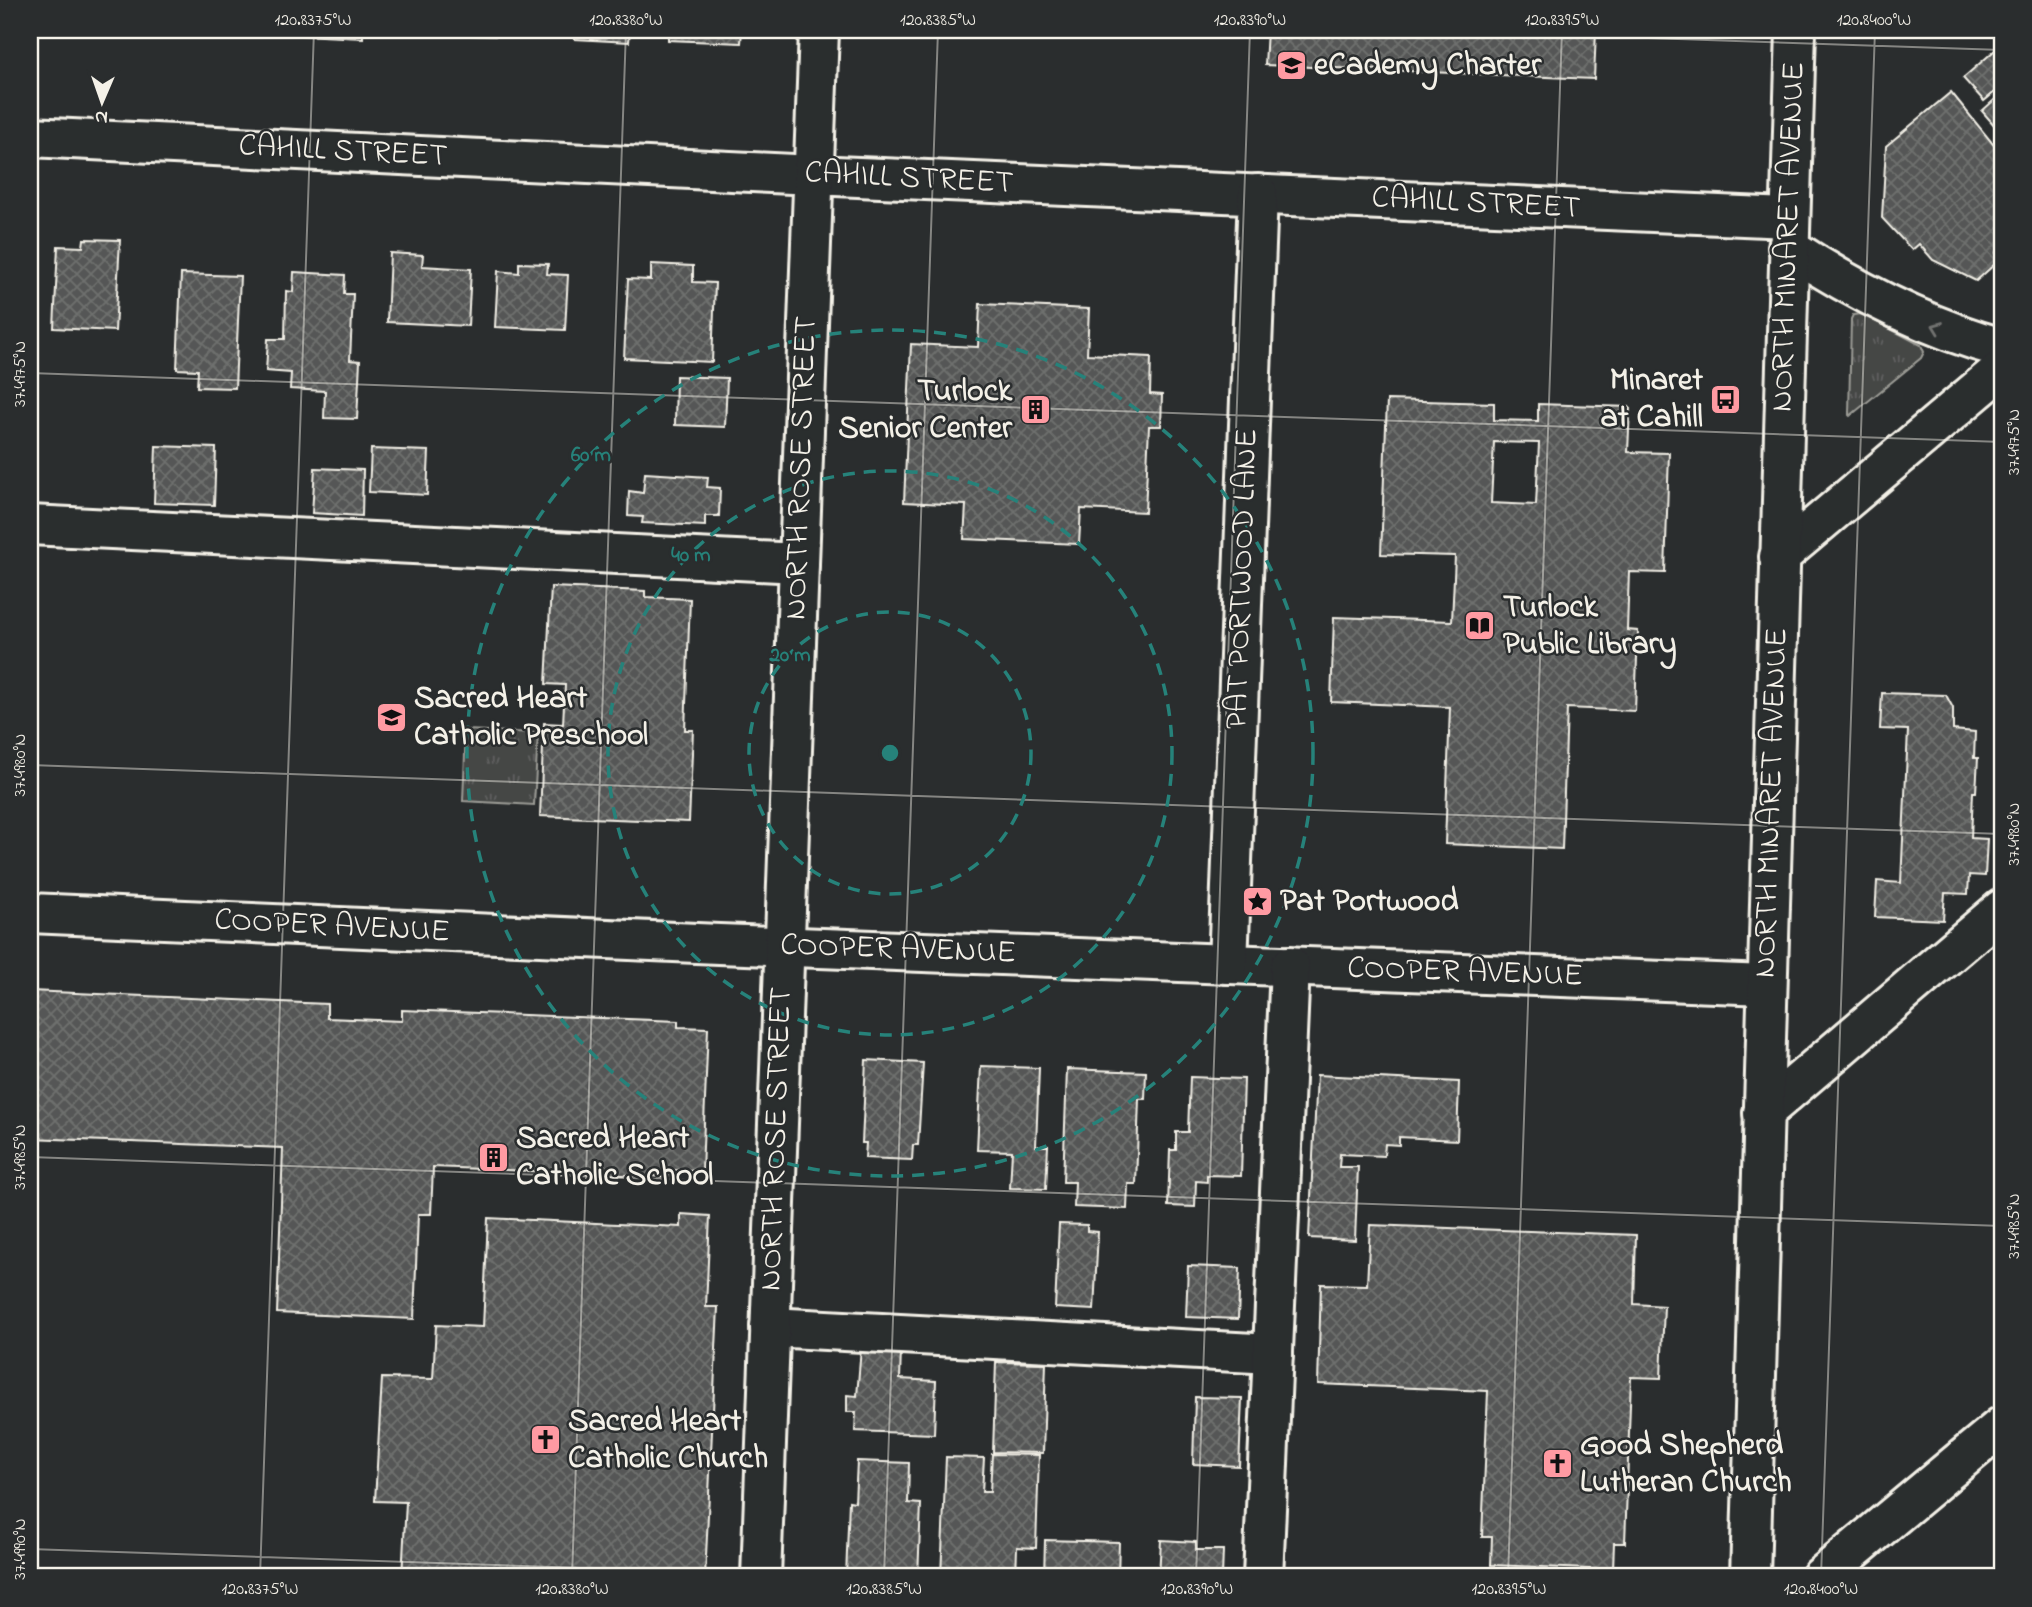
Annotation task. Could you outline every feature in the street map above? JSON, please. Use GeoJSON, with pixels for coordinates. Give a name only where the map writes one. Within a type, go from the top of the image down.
{"type":"FeatureCollection","features":[{"type":"Feature","properties":{"kind":"street","name":"NORTH ROSE STREET"},"geometry":{"type":"LineString","coordinates":[[761,1577],[819,30]]}},
{"type":"Feature","properties":{"kind":"street","name":"NORTH MINARET AVENUE"},"geometry":{"type":"LineString","coordinates":[[1750,1577],[1796,30]]}},
{"type":"Feature","properties":{"kind":"street","name":"CAHILL STREET"},"geometry":{"type":"LineString","coordinates":[[30,137],[1258,194],[1788,232]]}},
{"type":"Feature","properties":{"kind":"street","name":"PAT PORTWOOD LANE"},"geometry":{"type":"LineString","coordinates":[[1228,964],[1258,194]]}},
{"type":"Feature","properties":{"kind":"street"},"geometry":{"type":"LineString","coordinates":[[1788,232],[1854,288],[1933,326],[2002,348]]}},
{"type":"Feature","properties":{"kind":"street"},"geometry":{"type":"LineString","coordinates":[[1779,557],[2002,369]]}},
{"type":"Feature","properties":{"kind":"street"},"geometry":{"type":"LineString","coordinates":[[30,525],[799,563]]}},
{"type":"Feature","properties":{"kind":"street"},"geometry":{"type":"LineString","coordinates":[[1763,1113],[2002,909]]}},
{"type":"Feature","properties":{"kind":"street","name":"COOPER AVENUE"},"geometry":{"type":"LineString","coordinates":[[30,914],[1767,985]]}},
{"type":"Feature","properties":{"kind":"street"},"geometry":{"type":"LineString","coordinates":[[1263,1577],[1290,966]]}},
{"type":"Feature","properties":{"kind":"street"},"geometry":{"type":"LineString","coordinates":[[770,1327],[1273,1354]]}},
{"type":"Feature","properties":{"kind":"street"},"geometry":{"type":"LineString","coordinates":[[1821,1577],[2002,1426]]}},
{"type":"Feature","properties":{"kind":"green space"},"geometry":{"type":"Polygon","coordinates":[[[1862,314],[1921,345],[1924,352],[1921,358],[1850,416],[1851,319],[1853,315],[1862,314]]]}},
{"type":"Feature","properties":{"kind":"green space"},"geometry":{"type":"Polygon","coordinates":[[[466,730],[538,733],[534,805],[463,801],[466,730]]]}},
{"type":"Feature","properties":{"kind":"building"},"geometry":{"type":"Polygon","coordinates":[[[279,30],[363,30],[363,38],[279,34],[279,30]]]}},
{"type":"Feature","properties":{"kind":"building"},"geometry":{"type":"Polygon","coordinates":[[[410,30],[498,30],[498,36],[410,33],[410,30]]]}},
{"type":"Feature","properties":{"kind":"building"},"geometry":{"type":"Polygon","coordinates":[[[575,30],[630,30],[629,42],[575,39],[575,30]]]}},
{"type":"Feature","properties":{"kind":"building"},"geometry":{"type":"Polygon","coordinates":[[[668,30],[742,30],[741,43],[668,40],[668,30]]]}},
{"type":"Feature","properties":{"kind":"building"},"geometry":{"type":"Polygon","coordinates":[[[1267,30],[1596,30],[1594,79],[1265,65],[1267,30]]]}},
{"type":"Feature","properties":{"kind":"building"},"geometry":{"type":"Polygon","coordinates":[[[2002,44],[2002,86],[1984,101],[1963,78],[2002,44]]]}},
{"type":"Feature","properties":{"kind":"building"},"geometry":{"type":"Polygon","coordinates":[[[1951,92],[2002,155],[2002,247],[1996,252],[1996,263],[1976,281],[1933,260],[1919,244],[1912,250],[1882,218],[1886,146],[1951,92]]]}},
{"type":"Feature","properties":{"kind":"building"},"geometry":{"type":"Polygon","coordinates":[[[2002,93],[2002,134],[1982,111],[2002,93]]]}},
{"type":"Feature","properties":{"kind":"building"},"geometry":{"type":"Polygon","coordinates":[[[84,239],[120,240],[115,331],[54,328],[58,246],[83,247],[84,239]]]}},
{"type":"Feature","properties":{"kind":"building"},"geometry":{"type":"Polygon","coordinates":[[[390,253],[423,255],[422,266],[471,269],[468,326],[387,322],[390,253]]]}},
{"type":"Feature","properties":{"kind":"building"},"geometry":{"type":"Polygon","coordinates":[[[519,263],[548,264],[547,274],[568,275],[565,330],[495,327],[498,271],[519,273],[519,263]]]}},
{"type":"Feature","properties":{"kind":"building"},"geometry":{"type":"Polygon","coordinates":[[[30,264],[40,265],[36,357],[30,357],[30,264]]]}},
{"type":"Feature","properties":{"kind":"building"},"geometry":{"type":"Polygon","coordinates":[[[651,264],[693,266],[693,282],[715,283],[712,362],[624,358],[628,279],[651,280],[651,264]]]}},
{"type":"Feature","properties":{"kind":"building"},"geometry":{"type":"Polygon","coordinates":[[[294,272],[345,275],[344,294],[353,294],[350,360],[360,361],[357,419],[324,418],[325,391],[290,389],[291,373],[266,371],[268,339],[285,339],[286,291],[293,292],[294,272]]]}},
{"type":"Feature","properties":{"kind":"building"},"geometry":{"type":"Polygon","coordinates":[[[181,274],[240,276],[235,388],[197,387],[198,370],[177,369],[181,274]]]}},
{"type":"Feature","properties":{"kind":"building","name":"Turlock Senior Center"},"geometry":{"type":"Polygon","coordinates":[[[980,304],[1089,309],[1087,354],[1151,357],[1150,394],[1162,395],[1161,426],[1149,426],[1145,512],[1081,509],[1079,544],[964,539],[966,505],[904,502],[911,344],[978,347],[980,304]]]}},
{"type":"Feature","properties":{"kind":"building"},"geometry":{"type":"Polygon","coordinates":[[[676,376],[727,378],[725,427],[675,425],[676,376]]]}},
{"type":"Feature","properties":{"kind":"building","name":"Turlock Public Library"},"geometry":{"type":"Polygon","coordinates":[[[1387,400],[1494,403],[1494,420],[1538,421],[1538,404],[1630,407],[1628,452],[1669,453],[1665,573],[1629,572],[1627,630],[1638,631],[1635,711],[1567,708],[1562,849],[1445,844],[1450,707],[1331,702],[1334,617],[1452,621],[1455,556],[1381,554],[1387,400]],[[1494,442],[1491,503],[1536,505],[1539,443],[1494,442]]]}},
{"type":"Feature","properties":{"kind":"building"},"geometry":{"type":"Polygon","coordinates":[[[156,446],[216,448],[214,505],[154,503],[156,446]]]}},
{"type":"Feature","properties":{"kind":"building"},"geometry":{"type":"Polygon","coordinates":[[[371,449],[429,451],[427,495],[369,492],[371,449]]]}},
{"type":"Feature","properties":{"kind":"building"},"geometry":{"type":"Polygon","coordinates":[[[315,468],[363,470],[362,516],[312,513],[315,468]]]}},
{"type":"Feature","properties":{"kind":"building"},"geometry":{"type":"Polygon","coordinates":[[[645,473],[708,477],[707,487],[720,488],[719,516],[705,516],[705,526],[642,523],[643,517],[628,516],[629,491],[643,493],[645,473]]]}},
{"type":"Feature","properties":{"kind":"building"},"geometry":{"type":"Polygon","coordinates":[[[551,587],[645,591],[645,597],[690,599],[685,730],[693,730],[689,822],[540,816],[544,723],[563,724],[565,685],[546,684],[551,587]]]}},
{"type":"Feature","properties":{"kind":"building"},"geometry":{"type":"Polygon","coordinates":[[[1882,693],[1946,695],[1953,708],[1953,730],[1975,732],[1974,758],[1978,758],[1971,838],[1987,839],[1985,876],[1969,875],[1968,894],[1945,893],[1943,920],[1875,917],[1877,881],[1901,883],[1908,730],[1880,729],[1882,693]]]}},
{"type":"Feature","properties":{"kind":"building","name":"Sacred Heart Catholic School"},"geometry":{"type":"Polygon","coordinates":[[[30,991],[327,1004],[327,1018],[402,1021],[402,1010],[678,1021],[678,1027],[708,1028],[702,1171],[670,1170],[669,1177],[433,1167],[431,1214],[418,1214],[414,1319],[277,1313],[283,1148],[30,1138],[30,991]]]}},
{"type":"Feature","properties":{"kind":"building"},"geometry":{"type":"Polygon","coordinates":[[[866,1060],[923,1063],[918,1145],[913,1145],[912,1160],[865,1158],[866,1143],[862,1143],[866,1060]]]}},
{"type":"Feature","properties":{"kind":"building"},"geometry":{"type":"Polygon","coordinates":[[[981,1066],[1039,1068],[1036,1146],[1048,1146],[1046,1189],[1010,1188],[1012,1151],[977,1150],[981,1066]]]}},
{"type":"Feature","properties":{"kind":"building"},"geometry":{"type":"Polygon","coordinates":[[[1067,1069],[1146,1072],[1145,1099],[1139,1099],[1136,1184],[1128,1184],[1127,1209],[1074,1207],[1075,1182],[1063,1182],[1067,1069]]]}},
{"type":"Feature","properties":{"kind":"building"},"geometry":{"type":"Polygon","coordinates":[[[1317,1075],[1459,1082],[1457,1140],[1399,1137],[1399,1145],[1385,1144],[1384,1156],[1340,1154],[1339,1167],[1358,1167],[1355,1240],[1309,1238],[1317,1075]]]}},
{"type":"Feature","properties":{"kind":"building"},"geometry":{"type":"Polygon","coordinates":[[[1190,1077],[1244,1079],[1241,1176],[1207,1175],[1207,1182],[1196,1181],[1195,1207],[1168,1206],[1170,1150],[1176,1150],[1176,1132],[1188,1132],[1190,1077]]]}},
{"type":"Feature","properties":{"kind":"building","name":"Sacred Heart Catholic Church"},"geometry":{"type":"Polygon","coordinates":[[[681,1214],[710,1216],[706,1307],[718,1307],[705,1577],[402,1577],[406,1502],[375,1501],[382,1378],[433,1379],[436,1325],[483,1327],[488,1218],[681,1227],[681,1214]]]}},
{"type":"Feature","properties":{"kind":"building"},"geometry":{"type":"Polygon","coordinates":[[[1059,1224],[1087,1225],[1087,1231],[1098,1232],[1094,1310],[1055,1308],[1059,1224]]]}},
{"type":"Feature","properties":{"kind":"building","name":"Good Shepherd Lutheran Church"},"geometry":{"type":"Polygon","coordinates":[[[1370,1225],[1636,1235],[1634,1304],[1664,1306],[1661,1378],[1631,1377],[1625,1543],[1614,1543],[1613,1570],[1491,1565],[1492,1537],[1482,1537],[1488,1391],[1318,1384],[1321,1284],[1367,1285],[1370,1225]]]}},
{"type":"Feature","properties":{"kind":"building"},"geometry":{"type":"Polygon","coordinates":[[[1188,1266],[1240,1268],[1238,1319],[1186,1317],[1188,1266]]]}},
{"type":"Feature","properties":{"kind":"building"},"geometry":{"type":"Polygon","coordinates":[[[861,1348],[901,1350],[900,1379],[936,1381],[934,1434],[855,1431],[856,1412],[847,1412],[847,1395],[857,1396],[861,1348]]]}},
{"type":"Feature","properties":{"kind":"building"},"geometry":{"type":"Polygon","coordinates":[[[996,1362],[1046,1363],[1043,1453],[993,1452],[996,1362]]]}},
{"type":"Feature","properties":{"kind":"building"},"geometry":{"type":"Polygon","coordinates":[[[1195,1397],[1242,1398],[1239,1466],[1193,1464],[1195,1397]]]}},
{"type":"Feature","properties":{"kind":"building"},"geometry":{"type":"Polygon","coordinates":[[[992,1454],[1039,1455],[1036,1548],[1017,1547],[1016,1577],[941,1577],[946,1457],[984,1458],[982,1492],[990,1492],[992,1454]]]}},
{"type":"Feature","properties":{"kind":"building"},"geometry":{"type":"Polygon","coordinates":[[[857,1461],[909,1463],[908,1503],[921,1504],[918,1577],[846,1577],[849,1501],[855,1502],[857,1461]]]}},
{"type":"Feature","properties":{"kind":"building"},"geometry":{"type":"Polygon","coordinates":[[[1045,1540],[1119,1542],[1118,1577],[1044,1577],[1045,1540]]]}},
{"type":"Feature","properties":{"kind":"building"},"geometry":{"type":"Polygon","coordinates":[[[1161,1540],[1196,1542],[1196,1550],[1223,1550],[1222,1577],[1159,1577],[1161,1540]]]}},
{"type":"Feature","properties":{"kind":"place","name":"eCademy Charter"},"geometry":{"type":"Point","coordinates":[1291,66]}},
{"type":"Feature","properties":{"kind":"place","name":"Minaret at Cahill"},"geometry":{"type":"Point","coordinates":[1726,399]}},
{"type":"Feature","properties":{"kind":"place","name":"Turlock Senior Center"},"geometry":{"type":"Point","coordinates":[1035,410]}},
{"type":"Feature","properties":{"kind":"place","name":"Turlock Public Library"},"geometry":{"type":"Point","coordinates":[1480,626]}},
{"type":"Feature","properties":{"kind":"place","name":"Sacred Heart Catholic Preschool"},"geometry":{"type":"Point","coordinates":[391,717]}},
{"type":"Feature","properties":{"kind":"place","name":"Pat Portwood"},"geometry":{"type":"Point","coordinates":[1257,902]}},
{"type":"Feature","properties":{"kind":"place","name":"Sacred Heart Catholic School"},"geometry":{"type":"Point","coordinates":[493,1157]}},
{"type":"Feature","properties":{"kind":"place","name":"Sacred Heart Catholic Church"},"geometry":{"type":"Point","coordinates":[545,1440]}},
{"type":"Feature","properties":{"kind":"place","name":"Good Shepherd Lutheran Church"},"geometry":{"type":"Point","coordinates":[1557,1464]}}]}
